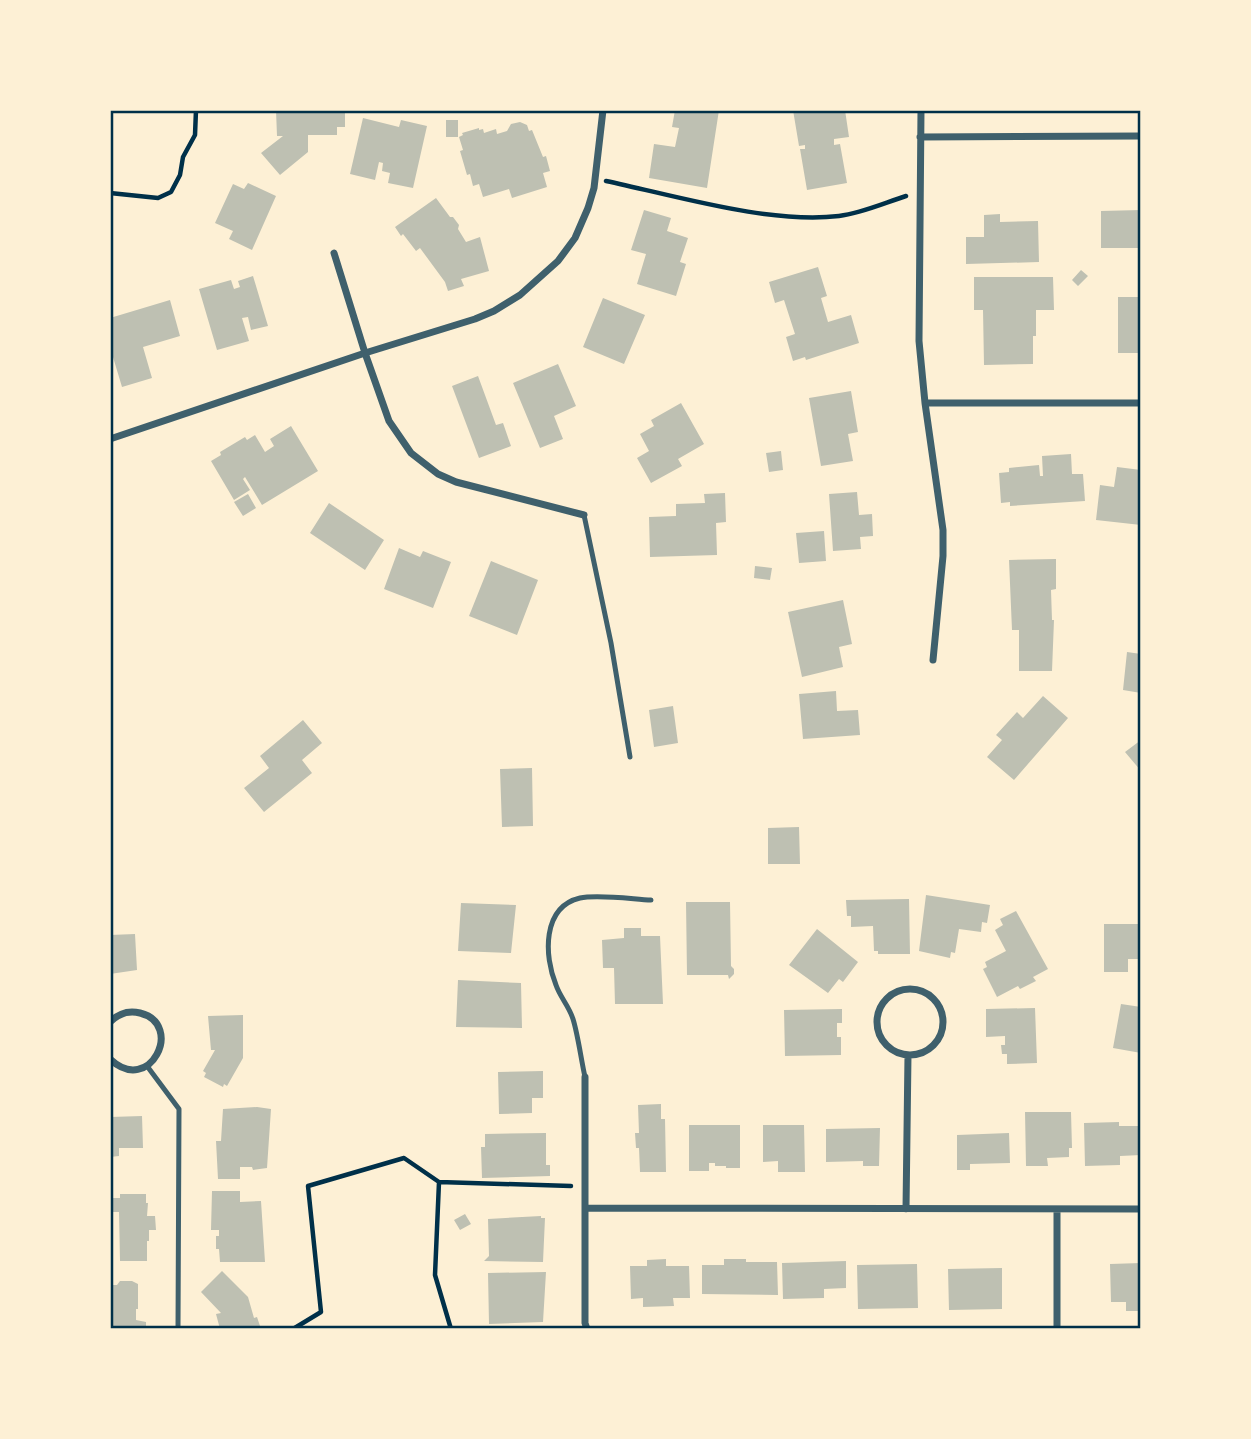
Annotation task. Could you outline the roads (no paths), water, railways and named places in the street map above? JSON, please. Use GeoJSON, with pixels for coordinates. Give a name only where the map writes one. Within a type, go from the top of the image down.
{"type":"FeatureCollection","features":[{"type":"Feature","properties":{"kind":"street"},"geometry":{"type":"LineString","coordinates":[[110,439],[475,318],[494,311],[520,295],[558,261],[575,238],[588,208],[595,178],[603,110]]}},
{"type":"Feature","properties":{"kind":"street"},"geometry":{"type":"LineString","coordinates":[[921,110],[919,341],[943,530],[933,660]]}},
{"type":"Feature","properties":{"kind":"street"},"geometry":{"type":"LineString","coordinates":[[920,137],[1141,136]]}},
{"type":"Feature","properties":{"kind":"street"},"geometry":{"type":"LineString","coordinates":[[334,253],[365,353],[389,421],[399,438],[424,463],[456,482],[584,515]]}},
{"type":"Feature","properties":{"kind":"street"},"geometry":{"type":"LineString","coordinates":[[925,403],[1141,403]]}},
{"type":"Feature","properties":{"kind":"street"},"geometry":{"type":"LineString","coordinates":[[912,989],[922,991],[938,1004],[943,1024],[935,1043],[927,1050],[908,1055],[887,1046],[880,1037],[877,1026],[882,1004],[900,991],[912,989]]}},
{"type":"Feature","properties":{"kind":"street"},"geometry":{"type":"LineString","coordinates":[[110,1023],[122,1014],[144,1014],[160,1030],[162,1042],[159,1053],[147,1066],[132,1070],[120,1067],[110,1059]]}},
{"type":"Feature","properties":{"kind":"street"},"geometry":{"type":"LineString","coordinates":[[906,1209],[908,1055]]}},
{"type":"Feature","properties":{"kind":"street"},"geometry":{"type":"LineString","coordinates":[[585,1077],[587,1329]]}},
{"type":"Feature","properties":{"kind":"street"},"geometry":{"type":"LineString","coordinates":[[585,1209],[1141,1209]]}},
{"type":"Feature","properties":{"kind":"street"},"geometry":{"type":"LineString","coordinates":[[1057,1210],[1057,1329]]}},
{"type":"Feature","properties":{"kind":"lane"},"geometry":{"type":"LineString","coordinates":[[584,515],[611,643],[630,757]]}},
{"type":"Feature","properties":{"kind":"lane"},"geometry":{"type":"LineString","coordinates":[[585,1077],[574,1021],[550,969],[549,930],[557,913],[566,904],[582,898],[650,900]]}},
{"type":"Feature","properties":{"kind":"lane"},"geometry":{"type":"LineString","coordinates":[[147,1066],[179,1109],[178,1329]]}}]}
